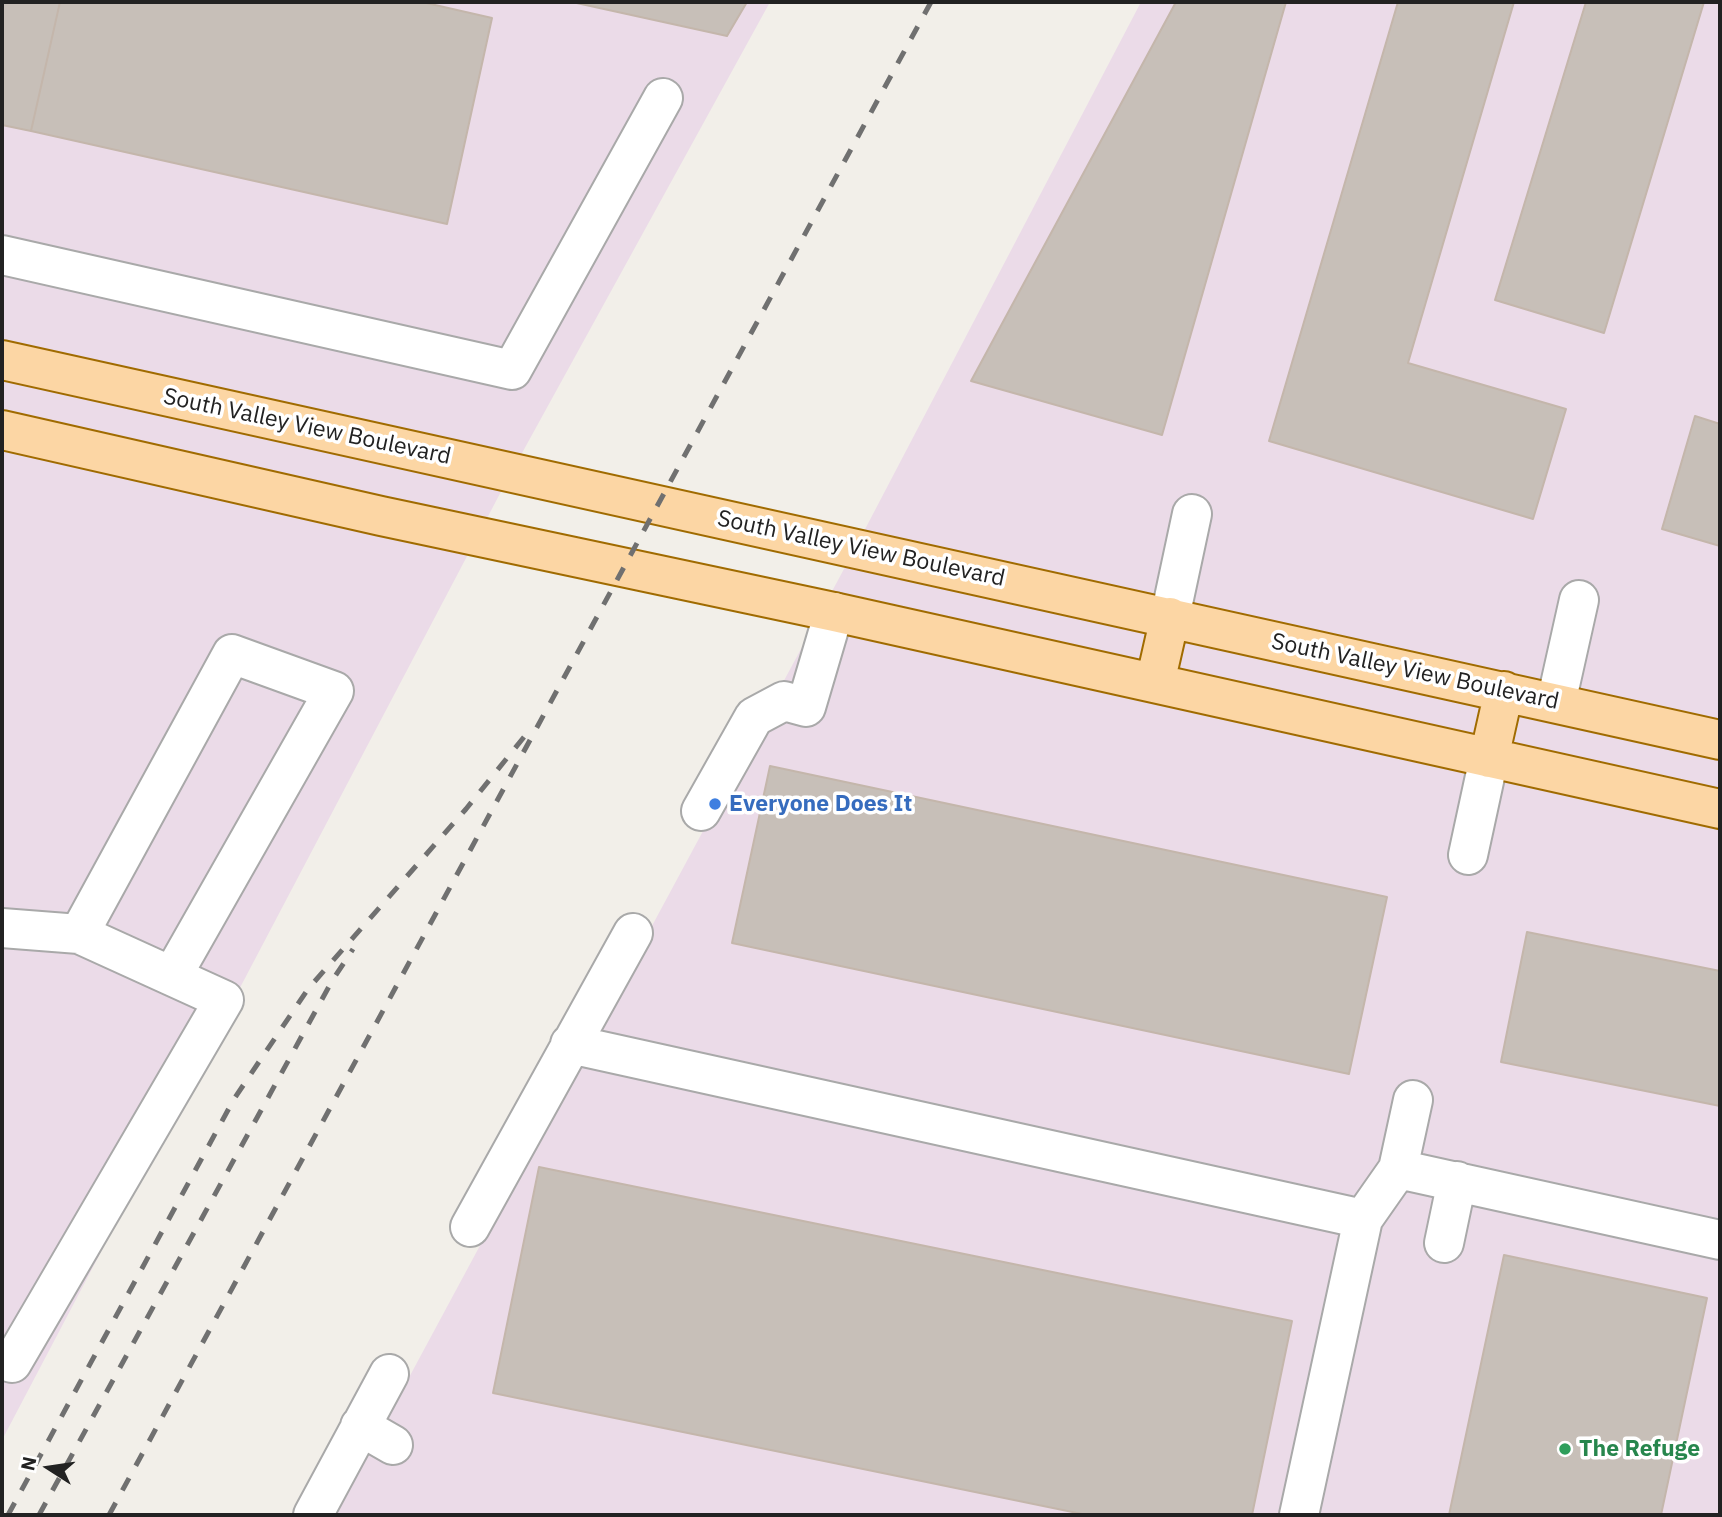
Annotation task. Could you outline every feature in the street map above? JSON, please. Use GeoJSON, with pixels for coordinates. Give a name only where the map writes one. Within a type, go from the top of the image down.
{"type":"FeatureCollection","features":[{"type":"Feature","properties":{"kind":"main road","name":"South Valley View Boulevard"},"geometry":{"type":"LineString","coordinates":[[2,359],[1720,740]]}},
{"type":"Feature","properties":{"kind":"main road"},"geometry":{"type":"LineString","coordinates":[[2,430],[416,524],[834,612],[1720,809]]}},
{"type":"Feature","properties":{"kind":"main road"},"geometry":{"type":"LineString","coordinates":[[1155,683],[1170,618]]}},
{"type":"Feature","properties":{"kind":"main road"},"geometry":{"type":"LineString","coordinates":[[1489,758],[1504,691]]}},
{"type":"Feature","properties":{"kind":"lane"},"geometry":{"type":"LineString","coordinates":[[2,255],[512,370],[663,98]]}},
{"type":"Feature","properties":{"kind":"lane"},"geometry":{"type":"LineString","coordinates":[[1170,618],[1192,514]]}},
{"type":"Feature","properties":{"kind":"lane"},"geometry":{"type":"LineString","coordinates":[[1556,703],[1579,600]]}},
{"type":"Feature","properties":{"kind":"lane"},"geometry":{"type":"LineString","coordinates":[[701,811],[754,717],[784,701],[806,707],[834,612]]}},
{"type":"Feature","properties":{"kind":"lane"},"geometry":{"type":"LineString","coordinates":[[79,934],[232,654],[334,691],[172,976]]}},
{"type":"Feature","properties":{"kind":"lane"},"geometry":{"type":"LineString","coordinates":[[1468,855],[1489,758]]}},
{"type":"Feature","properties":{"kind":"lane"},"geometry":{"type":"LineString","coordinates":[[2,928],[79,934],[224,1000],[12,1363],[2,1360]]}},
{"type":"Feature","properties":{"kind":"lane"},"geometry":{"type":"LineString","coordinates":[[470,1227],[633,933]]}},
{"type":"Feature","properties":{"kind":"lane"},"geometry":{"type":"LineString","coordinates":[[570,1044],[1363,1219]]}},
{"type":"Feature","properties":{"kind":"lane"},"geometry":{"type":"LineString","coordinates":[[1299,1515],[1363,1219],[1398,1168],[1413,1100]]}},
{"type":"Feature","properties":{"kind":"lane"},"geometry":{"type":"LineString","coordinates":[[1398,1168],[1720,1240]]}},
{"type":"Feature","properties":{"kind":"lane"},"geometry":{"type":"LineString","coordinates":[[1444,1243],[1457,1181]]}},
{"type":"Feature","properties":{"kind":"lane"},"geometry":{"type":"LineString","coordinates":[[313,1515],[389,1374]]}},
{"type":"Feature","properties":{"kind":"lane"},"geometry":{"type":"LineString","coordinates":[[360,1426],[393,1445]]}},
{"type":"Feature","properties":{"kind":"shaded area"},"geometry":{"type":"Polygon","coordinates":[[[2,2],[770,2],[505,484],[2,1440],[2,2]]]}},
{"type":"Feature","properties":{"kind":"shaded area"},"geometry":{"type":"Polygon","coordinates":[[[1141,2],[1720,2],[1720,1515],[335,1515],[851,556],[1141,2]]]}},
{"type":"Feature","properties":{"kind":"building"},"geometry":{"type":"Polygon","coordinates":[[[2,2],[60,2],[31,131],[2,125],[2,2]]]}},
{"type":"Feature","properties":{"kind":"building"},"geometry":{"type":"Polygon","coordinates":[[[60,2],[422,2],[492,18],[447,224],[31,131],[60,2]]]}},
{"type":"Feature","properties":{"kind":"building"},"geometry":{"type":"Polygon","coordinates":[[[572,2],[747,2],[727,36],[572,2]]]}},
{"type":"Feature","properties":{"kind":"building"},"geometry":{"type":"Polygon","coordinates":[[[1176,2],[1286,2],[1162,435],[971,381],[1176,2]]]}},
{"type":"Feature","properties":{"kind":"building"},"geometry":{"type":"Polygon","coordinates":[[[1398,2],[1514,2],[1408,363],[1566,409],[1533,519],[1269,441],[1398,2]]]}},
{"type":"Feature","properties":{"kind":"building"},"geometry":{"type":"Polygon","coordinates":[[[1586,2],[1704,2],[1604,333],[1495,300],[1586,2]]]}},
{"type":"Feature","properties":{"kind":"building"},"geometry":{"type":"Polygon","coordinates":[[[1695,416],[1720,424],[1720,546],[1662,529],[1695,416]]]}},
{"type":"Feature","properties":{"kind":"building"},"geometry":{"type":"Polygon","coordinates":[[[770,766],[1387,897],[1349,1074],[732,943],[770,766]]]}},
{"type":"Feature","properties":{"kind":"building"},"geometry":{"type":"Polygon","coordinates":[[[1527,932],[1720,971],[1720,1106],[1501,1062],[1527,932]]]}},
{"type":"Feature","properties":{"kind":"building"},"geometry":{"type":"Polygon","coordinates":[[[539,1167],[1292,1321],[1252,1515],[1087,1515],[493,1393],[539,1167]]]}},
{"type":"Feature","properties":{"kind":"building"},"geometry":{"type":"Polygon","coordinates":[[[1504,1255],[1707,1298],[1661,1515],[1449,1515],[1504,1255]]]}},
{"type":"Feature","properties":{"kind":"railway"},"geometry":{"type":"LineString","coordinates":[[109,1515],[931,2]]}},
{"type":"Feature","properties":{"kind":"railway"},"geometry":{"type":"LineString","coordinates":[[8,1515],[234,1099],[308,989],[466,809],[524,737]]}},
{"type":"Feature","properties":{"kind":"railway"},"geometry":{"type":"LineString","coordinates":[[39,1515],[332,981],[353,949]]}},
{"type":"Feature","properties":{"kind":"place","name":"Everyone Does It"},"geometry":{"type":"Point","coordinates":[715,804]}},
{"type":"Feature","properties":{"kind":"place","name":"The Refuge"},"geometry":{"type":"Point","coordinates":[1565,1449]}}]}
